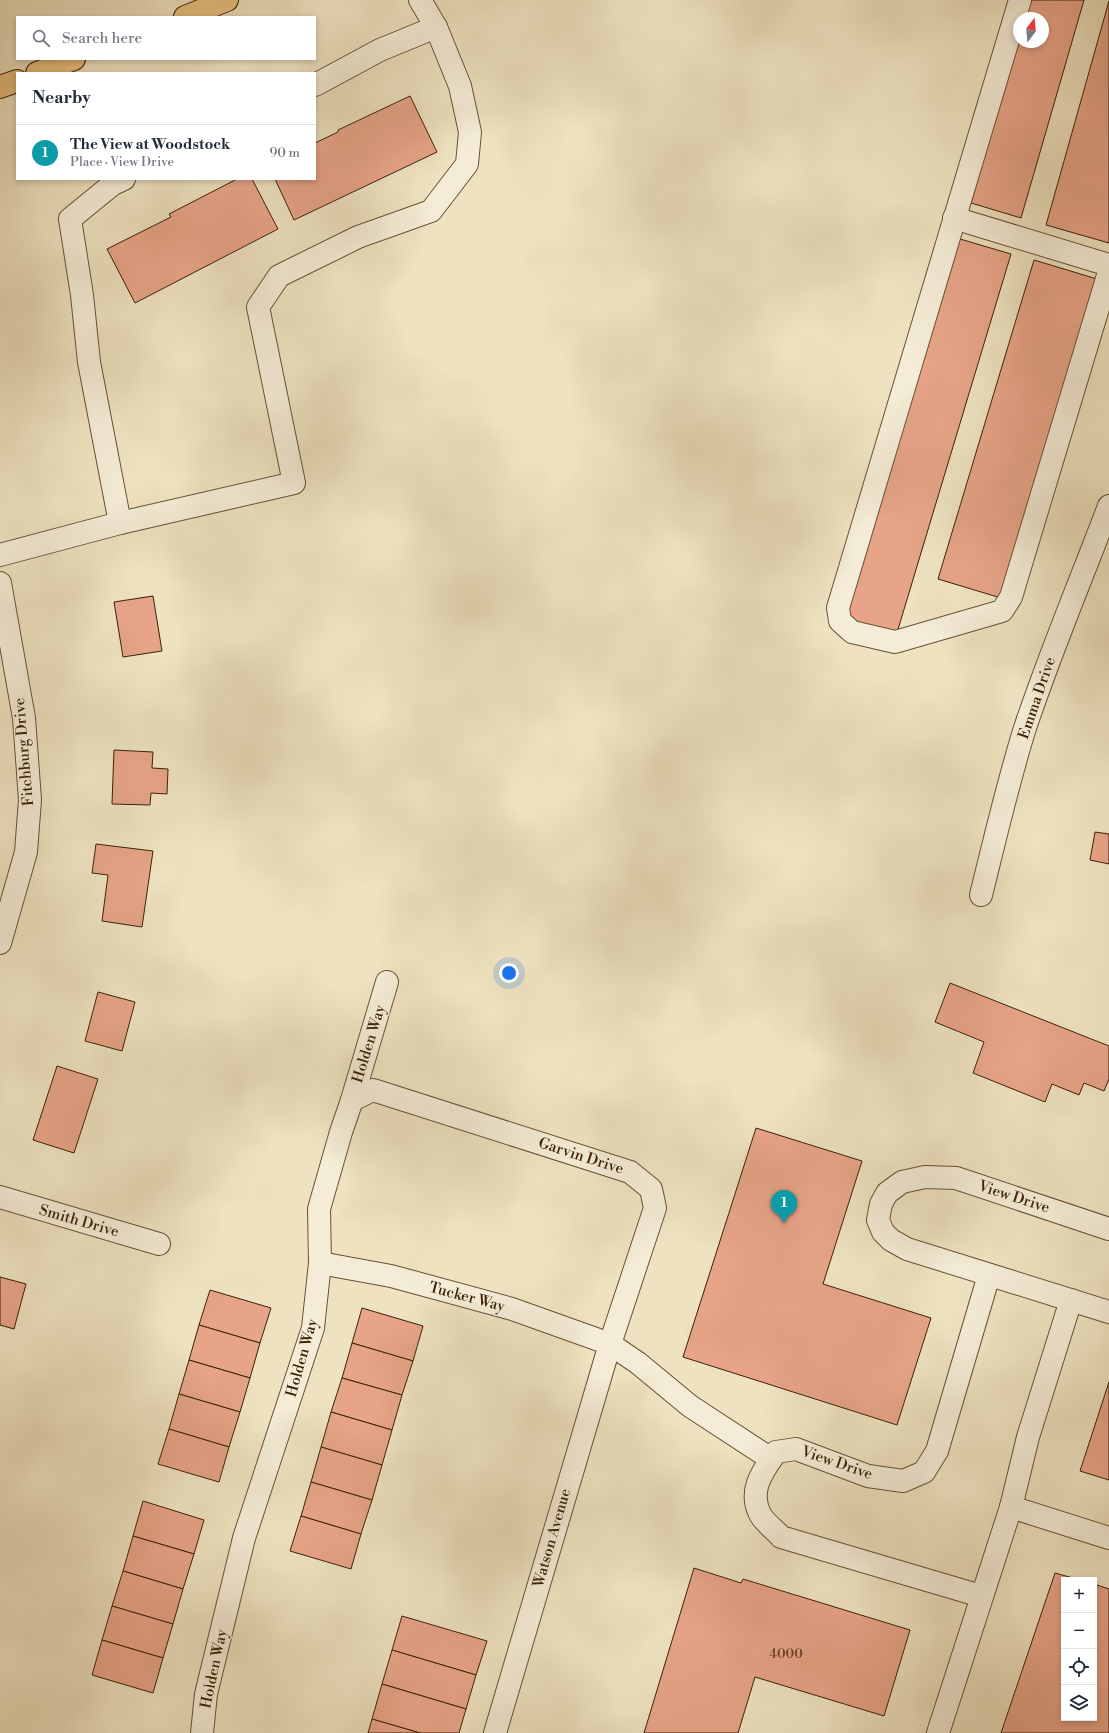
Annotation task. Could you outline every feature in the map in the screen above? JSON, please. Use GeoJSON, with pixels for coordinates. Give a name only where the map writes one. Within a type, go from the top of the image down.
{"type":"FeatureCollection","features":[{"type":"Feature","properties":{"kind":"main road"},"geometry":{"type":"LineString","coordinates":[[187,16],[227,0]]}},
{"type":"Feature","properties":{"kind":"main road"},"geometry":{"type":"LineString","coordinates":[[40,72],[71,60]]}},
{"type":"Feature","properties":{"kind":"main road"},"geometry":{"type":"LineString","coordinates":[[0,87],[16,81]]}},
{"type":"Feature","properties":{"kind":"street"},"geometry":{"type":"LineString","coordinates":[[0,556],[120,523],[294,483],[258,307],[279,276],[358,237],[431,211],[467,164],[470,132],[460,86],[436,27],[420,0]]}},
{"type":"Feature","properties":{"kind":"street"},"geometry":{"type":"LineString","coordinates":[[1020,0],[838,608],[840,621],[852,632],[895,642],[1002,611],[1011,597],[1109,272]]}},
{"type":"Feature","properties":{"kind":"street"},"geometry":{"type":"LineString","coordinates":[[316,84],[380,50],[436,27]]}},
{"type":"Feature","properties":{"kind":"street"},"geometry":{"type":"LineString","coordinates":[[120,523],[89,362],[82,295],[70,219],[113,184],[122,180]]}},
{"type":"Feature","properties":{"kind":"street"},"geometry":{"type":"LineString","coordinates":[[954,218],[1109,265]]}},
{"type":"Feature","properties":{"kind":"street","name":"Emma Drive"},"geometry":{"type":"LineString","coordinates":[[981,895],[1009,782],[1026,727],[1045,672],[1109,506]]}},
{"type":"Feature","properties":{"kind":"street","name":"Fitchburg Drive"},"geometry":{"type":"LineString","coordinates":[[0,583],[24,718],[30,800],[26,852],[0,943]]}},
{"type":"Feature","properties":{"kind":"street","name":"Holden Way"},"geometry":{"type":"LineString","coordinates":[[202,1733],[206,1694],[244,1538],[313,1328],[320,1263],[319,1209],[387,982]]}},
{"type":"Feature","properties":{"kind":"street","name":"Garvin Drive"},"geometry":{"type":"LineString","coordinates":[[352,1100],[373,1090],[630,1172],[650,1189],[655,1208],[610,1344]]}},
{"type":"Feature","properties":{"kind":"street","name":"View Drive"},"geometry":{"type":"LineString","coordinates":[[1109,1229],[956,1178],[925,1177],[902,1182],[886,1193],[881,1204],[878,1220],[883,1232],[891,1240],[906,1249],[1109,1312]]}},
{"type":"Feature","properties":{"kind":"street","name":"Smith Drive"},"geometry":{"type":"LineString","coordinates":[[0,1197],[159,1244]]}},
{"type":"Feature","properties":{"kind":"street","name":"Tucker Way"},"geometry":{"type":"LineString","coordinates":[[320,1263],[391,1276],[512,1309],[610,1344],[638,1363],[690,1406],[771,1459]]}},
{"type":"Feature","properties":{"kind":"street","name":"View Drive"},"geometry":{"type":"LineString","coordinates":[[981,1596],[781,1537],[760,1514],[755,1493],[761,1473],[776,1452],[796,1449],[868,1476],[902,1481],[924,1472],[937,1451],[989,1275]]}},
{"type":"Feature","properties":{"kind":"street"},"geometry":{"type":"LineString","coordinates":[[938,1733],[1011,1507],[1028,1437],[1071,1300]]}},
{"type":"Feature","properties":{"kind":"street","name":"Watson Avenue"},"geometry":{"type":"LineString","coordinates":[[494,1733],[610,1344]]}},
{"type":"Feature","properties":{"kind":"street"},"geometry":{"type":"LineString","coordinates":[[1011,1507],[1109,1538]]}},
{"type":"Feature","properties":{"kind":"building"},"geometry":{"type":"Polygon","coordinates":[[[1029,0],[1084,0],[1021,218],[971,203],[1016,48],[1049,48],[1049,12],[1026,12],[1029,0]]]}},
{"type":"Feature","properties":{"kind":"building"},"geometry":{"type":"Polygon","coordinates":[[[1109,1],[1109,243],[1046,225],[1109,1]]]}},
{"type":"Feature","properties":{"kind":"building"},"geometry":{"type":"Polygon","coordinates":[[[410,96],[437,152],[294,220],[275,180],[316,180],[316,143],[338,132],[338,130],[410,96]]]}},
{"type":"Feature","properties":{"kind":"building"},"geometry":{"type":"Polygon","coordinates":[[[235,180],[253,180],[278,229],[135,303],[107,249],[171,217],[169,214],[235,180]]]}},
{"type":"Feature","properties":{"kind":"building"},"geometry":{"type":"Polygon","coordinates":[[[960,239],[1011,254],[896,636],[845,621],[960,239]]]}},
{"type":"Feature","properties":{"kind":"building"},"geometry":{"type":"Polygon","coordinates":[[[1034,260],[1097,279],[1001,598],[938,579],[1034,260]]]}},
{"type":"Feature","properties":{"kind":"building"},"geometry":{"type":"Polygon","coordinates":[[[153,596],[162,651],[123,657],[114,602],[153,596]]]}},
{"type":"Feature","properties":{"kind":"building"},"geometry":{"type":"Polygon","coordinates":[[[114,750],[153,752],[152,768],[168,769],[167,794],[151,793],[150,805],[112,804],[114,750]]]}},
{"type":"Feature","properties":{"kind":"building"},"geometry":{"type":"Polygon","coordinates":[[[1095,832],[1109,834],[1109,864],[1090,860],[1095,832]]]}},
{"type":"Feature","properties":{"kind":"building"},"geometry":{"type":"Polygon","coordinates":[[[96,844],[153,851],[142,927],[102,921],[108,875],[92,873],[96,844]]]}},
{"type":"Feature","properties":{"kind":"building"},"geometry":{"type":"Polygon","coordinates":[[[950,983],[1109,1046],[1109,1079],[1104,1091],[1084,1083],[1079,1095],[1052,1084],[1045,1102],[973,1073],[984,1042],[935,1022],[950,983]]]}},
{"type":"Feature","properties":{"kind":"building"},"geometry":{"type":"Polygon","coordinates":[[[98,992],[135,1002],[122,1051],[85,1041],[98,992]]]}},
{"type":"Feature","properties":{"kind":"building"},"geometry":{"type":"Polygon","coordinates":[[[57,1066],[98,1079],[74,1153],[33,1140],[57,1066]]]}},
{"type":"Feature","properties":{"kind":"building"},"geometry":{"type":"Polygon","coordinates":[[[756,1128],[862,1161],[823,1284],[931,1318],[897,1425],[683,1357],[756,1128]]]}},
{"type":"Feature","properties":{"kind":"building"},"geometry":{"type":"Polygon","coordinates":[[[0,1277],[26,1284],[14,1329],[0,1325],[0,1277]]]}},
{"type":"Feature","properties":{"kind":"building"},"geometry":{"type":"Polygon","coordinates":[[[210,1290],[271,1308],[260,1343],[199,1325],[210,1290]]]}},
{"type":"Feature","properties":{"kind":"building"},"geometry":{"type":"Polygon","coordinates":[[[362,1308],[423,1326],[413,1361],[352,1343],[362,1308]]]}},
{"type":"Feature","properties":{"kind":"building"},"geometry":{"type":"Polygon","coordinates":[[[199,1325],[260,1343],[250,1378],[189,1360],[199,1325]]]}},
{"type":"Feature","properties":{"kind":"building"},"geometry":{"type":"Polygon","coordinates":[[[352,1343],[413,1361],[402,1395],[342,1378],[352,1343]]]}},
{"type":"Feature","properties":{"kind":"building"},"geometry":{"type":"Polygon","coordinates":[[[189,1360],[250,1378],[240,1412],[179,1394],[189,1360]]]}},
{"type":"Feature","properties":{"kind":"building"},"geometry":{"type":"Polygon","coordinates":[[[342,1378],[402,1395],[392,1430],[331,1412],[342,1378]]]}},
{"type":"Feature","properties":{"kind":"building"},"geometry":{"type":"Polygon","coordinates":[[[1109,1382],[1109,1480],[1080,1471],[1109,1382]]]}},
{"type":"Feature","properties":{"kind":"building"},"geometry":{"type":"Polygon","coordinates":[[[179,1394],[240,1412],[229,1447],[169,1429],[179,1394]]]}},
{"type":"Feature","properties":{"kind":"building"},"geometry":{"type":"Polygon","coordinates":[[[331,1412],[392,1430],[382,1465],[321,1447],[331,1412]]]}},
{"type":"Feature","properties":{"kind":"building"},"geometry":{"type":"Polygon","coordinates":[[[169,1429],[229,1447],[219,1482],[158,1464],[169,1429]]]}},
{"type":"Feature","properties":{"kind":"building"},"geometry":{"type":"Polygon","coordinates":[[[321,1447],[382,1465],[372,1500],[311,1482],[321,1447]]]}},
{"type":"Feature","properties":{"kind":"building"},"geometry":{"type":"Polygon","coordinates":[[[311,1482],[372,1500],[361,1534],[301,1516],[311,1482]]]}},
{"type":"Feature","properties":{"kind":"building"},"geometry":{"type":"Polygon","coordinates":[[[143,1501],[204,1520],[194,1554],[133,1536],[143,1501]]]}},
{"type":"Feature","properties":{"kind":"building"},"geometry":{"type":"Polygon","coordinates":[[[301,1516],[361,1534],[351,1569],[290,1551],[301,1516]]]}},
{"type":"Feature","properties":{"kind":"building"},"geometry":{"type":"Polygon","coordinates":[[[133,1536],[194,1554],[183,1589],[123,1571],[133,1536]]]}},
{"type":"Feature","properties":{"kind":"building"},"geometry":{"type":"Polygon","coordinates":[[[694,1568],[741,1583],[743,1579],[910,1630],[884,1716],[755,1677],[738,1733],[644,1733],[694,1568]]]}},
{"type":"Feature","properties":{"kind":"building"},"geometry":{"type":"Polygon","coordinates":[[[123,1571],[183,1589],[173,1624],[112,1606],[123,1571]]]}},
{"type":"Feature","properties":{"kind":"building"},"geometry":{"type":"Polygon","coordinates":[[[1055,1573],[1069,1577],[1061,1577],[1061,1721],[1097,1721],[1097,1585],[1109,1589],[1109,1733],[1001,1733],[1055,1573]]]}},
{"type":"Feature","properties":{"kind":"building"},"geometry":{"type":"Polygon","coordinates":[[[112,1606],[173,1624],[163,1658],[102,1640],[112,1606]]]}},
{"type":"Feature","properties":{"kind":"building"},"geometry":{"type":"Polygon","coordinates":[[[402,1616],[487,1641],[476,1675],[392,1650],[402,1616]]]}},
{"type":"Feature","properties":{"kind":"building"},"geometry":{"type":"Polygon","coordinates":[[[102,1640],[163,1658],[153,1693],[92,1675],[102,1640]]]}},
{"type":"Feature","properties":{"kind":"building"},"geometry":{"type":"Polygon","coordinates":[[[392,1650],[476,1675],[466,1709],[382,1684],[392,1650]]]}},
{"type":"Feature","properties":{"kind":"building"},"geometry":{"type":"Polygon","coordinates":[[[382,1684],[466,1709],[459,1733],[420,1733],[372,1719],[382,1684]]]}},
{"type":"Feature","properties":{"kind":"building"},"geometry":{"type":"Polygon","coordinates":[[[372,1719],[420,1733],[368,1733],[372,1719]]]}},
{"type":"Feature","properties":{"kind":"place","name":"The View at Woodstock"},"geometry":{"type":"Point","coordinates":[784,1223]}}]}
